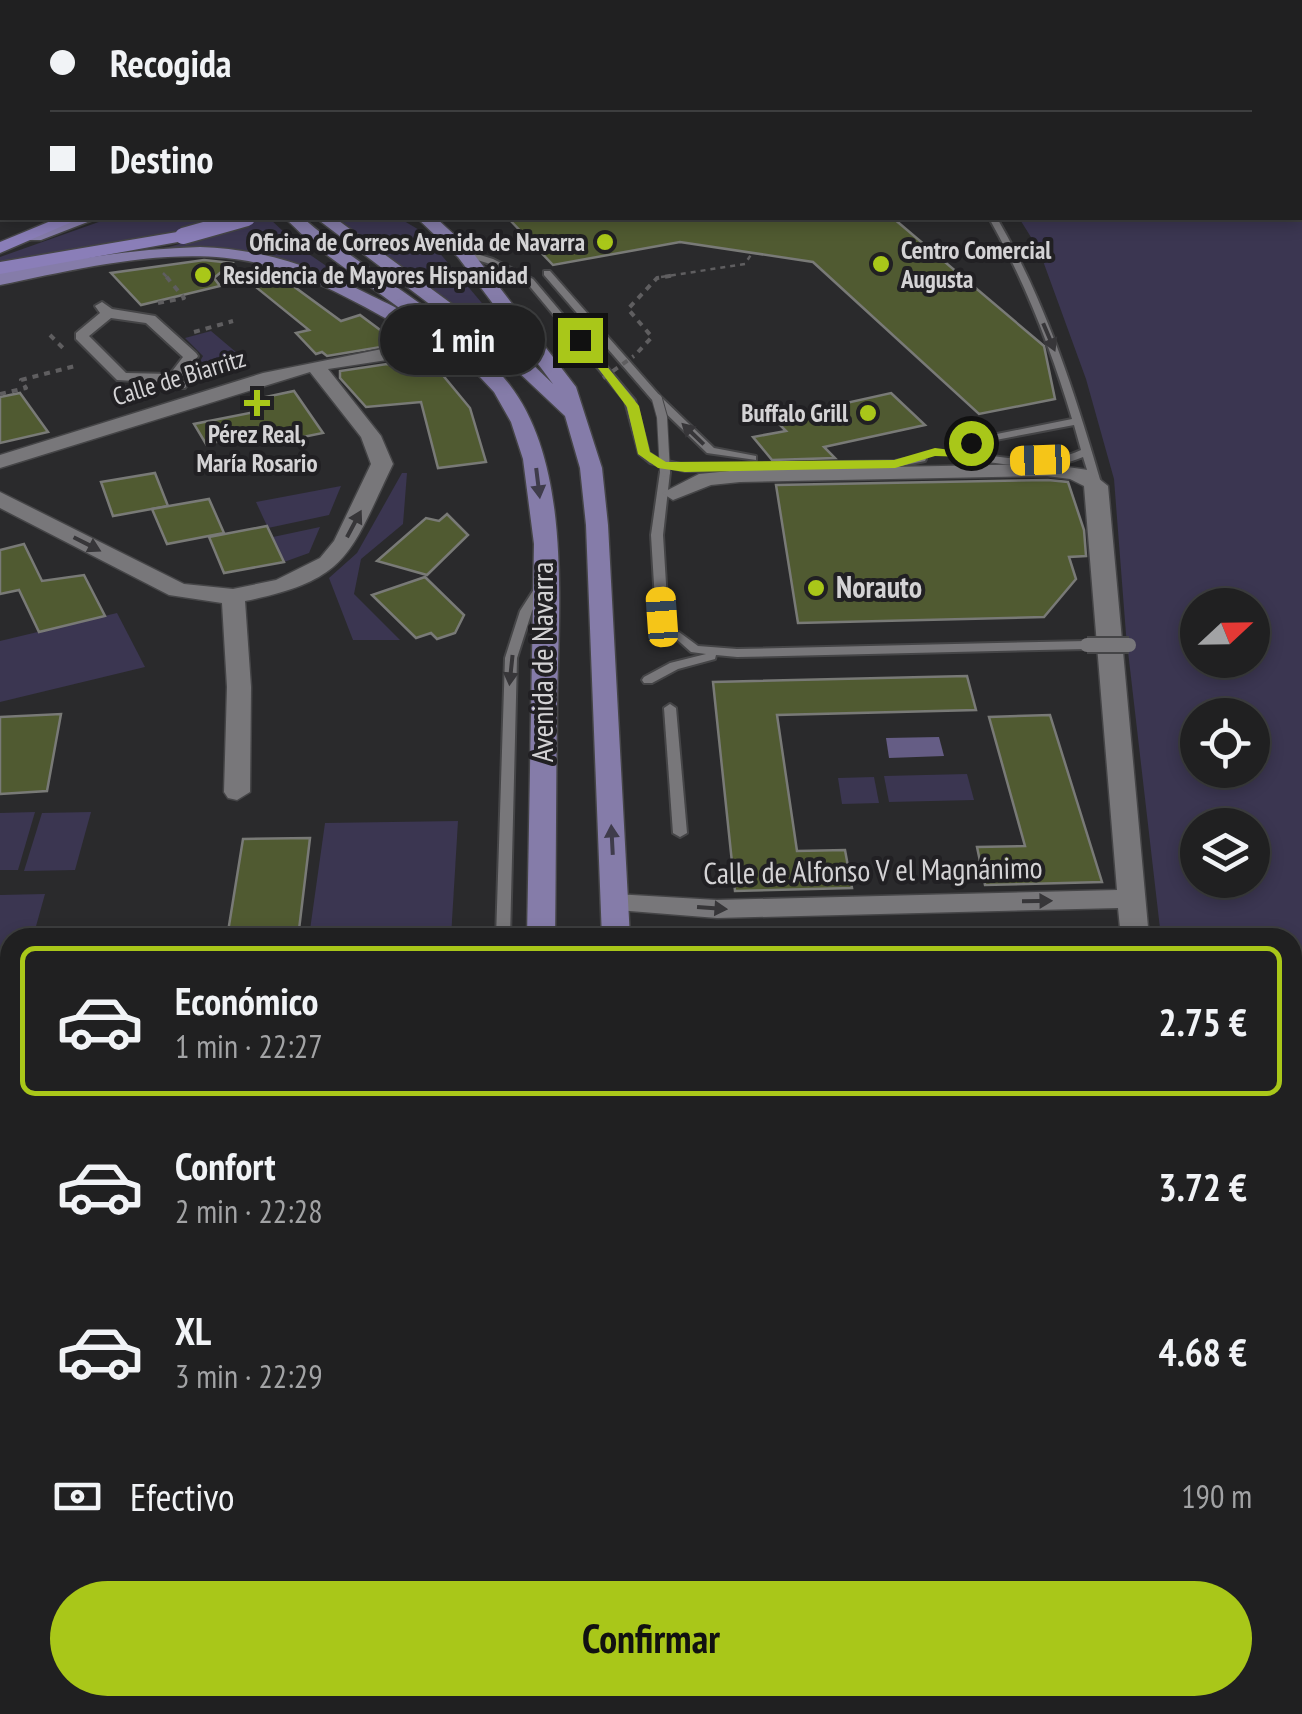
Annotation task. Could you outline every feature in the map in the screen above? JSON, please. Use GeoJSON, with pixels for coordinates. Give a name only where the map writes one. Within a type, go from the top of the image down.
{"type":"FeatureCollection","features":[{"type":"Feature","properties":{"kind":"highway"},"geometry":{"type":"LineString","coordinates":[[0,248],[68,220]]}},
{"type":"Feature","properties":{"kind":"highway"},"geometry":{"type":"LineString","coordinates":[[0,268],[183,236],[240,220]]}},
{"type":"Feature","properties":{"kind":"main road"},"geometry":{"type":"LineString","coordinates":[[35,236],[83,220]]}},
{"type":"Feature","properties":{"kind":"main road"},"geometry":{"type":"LineString","coordinates":[[294,220],[334,255],[464,350],[505,392]]}},
{"type":"Feature","properties":{"kind":"main road"},"geometry":{"type":"LineString","coordinates":[[327,220],[509,355],[572,412]]}},
{"type":"Feature","properties":{"kind":"main road","name":"Avenida de Navarra"},"geometry":{"type":"LineString","coordinates":[[428,220],[464,254],[566,386],[594,487],[615,928]]}},
{"type":"Feature","properties":{"kind":"main road"},"geometry":{"type":"LineString","coordinates":[[63,269],[177,254],[245,255],[294,268],[412,325],[505,392]]}},
{"type":"Feature","properties":{"kind":"main road","name":"Avenida de Navarra"},"geometry":{"type":"LineString","coordinates":[[505,392],[519,418],[537,471],[545,580],[541,928]]}},
{"type":"Feature","properties":{"kind":"street"},"geometry":{"type":"LineString","coordinates":[[0,281],[63,269]]}},
{"type":"Feature","properties":{"kind":"street"},"geometry":{"type":"LineString","coordinates":[[105,310],[150,319],[177,337],[191,356],[177,382],[122,377],[81,336],[105,310]]}},
{"type":"Feature","properties":{"kind":"street","name":"Calle de Biarritz"},"geometry":{"type":"LineString","coordinates":[[377,355],[406,339],[412,325]]}},
{"type":"Feature","properties":{"kind":"street","name":"Calle de Biarritz"},"geometry":{"type":"LineString","coordinates":[[0,462],[252,383],[316,368],[377,355],[426,352],[460,360]]}},
{"type":"Feature","properties":{"kind":"street"},"geometry":{"type":"LineString","coordinates":[[0,500],[177,590],[233,596],[284,586],[318,571],[335,556],[382,464],[371,436],[316,368]]}},
{"type":"Feature","properties":{"kind":"street"},"geometry":{"type":"LineString","coordinates":[[669,483],[926,465],[957,459],[1058,470],[1086,477],[1097,486],[1134,928]]}},
{"type":"Feature","properties":{"kind":"street"},"geometry":{"type":"LineString","coordinates":[[233,596],[239,687],[236,792]]}},
{"type":"Feature","properties":{"kind":"street","name":"Calle de Alfonso V el Magnánimo"},"geometry":{"type":"LineString","coordinates":[[614,904],[659,902],[717,909],[1133,899]]}},
{"type":"Feature","properties":{"kind":"lane"},"geometry":{"type":"LineString","coordinates":[[994,220],[1011,246],[1044,327],[1097,486]]}},
{"type":"Feature","properties":{"kind":"lane"},"geometry":{"type":"LineString","coordinates":[[464,254],[490,260],[530,281],[630,400],[644,454],[654,461],[685,468],[926,465]]}},
{"type":"Feature","properties":{"kind":"lane"},"geometry":{"type":"LineString","coordinates":[[547,273],[657,399],[717,454],[783,458],[818,467]]}},
{"type":"Feature","properties":{"kind":"lane"},"geometry":{"type":"LineString","coordinates":[[657,399],[669,483],[657,535],[662,617]]}},
{"type":"Feature","properties":{"kind":"lane"},"geometry":{"type":"LineString","coordinates":[[957,459],[976,441],[1078,421]]}},
{"type":"Feature","properties":{"kind":"lane"},"geometry":{"type":"LineString","coordinates":[[957,459],[1066,460],[1087,451]]}},
{"type":"Feature","properties":{"kind":"lane"},"geometry":{"type":"LineString","coordinates":[[504,928],[512,658],[526,611],[545,580]]}},
{"type":"Feature","properties":{"kind":"lane"},"geometry":{"type":"LineString","coordinates":[[680,636],[696,649],[737,652],[1129,645]]}},
{"type":"Feature","properties":{"kind":"lane"},"geometry":{"type":"LineString","coordinates":[[648,680],[689,661],[737,652]]}},
{"type":"Feature","properties":{"kind":"lane"},"geometry":{"type":"LineString","coordinates":[[670,708],[680,833]]}},
{"type":"Feature","properties":{"kind":"path"},"geometry":{"type":"LineString","coordinates":[[603,378],[634,356],[652,337],[628,309],[657,278],[745,264],[752,253]]}},
{"type":"Feature","properties":{"kind":"path"},"geometry":{"type":"LineString","coordinates":[[150,305],[184,298],[163,273]]}},
{"type":"Feature","properties":{"kind":"path"},"geometry":{"type":"LineString","coordinates":[[208,328],[233,321]]}},
{"type":"Feature","properties":{"kind":"path"},"geometry":{"type":"LineString","coordinates":[[0,394],[26,388],[21,380],[78,364]]}},
{"type":"Feature","properties":{"kind":"shaded area"},"geometry":{"type":"Polygon","coordinates":[[[104,220],[271,220],[303,250],[376,300],[282,262],[150,252],[202,238],[189,229],[0,263],[0,257],[104,220]]]}},
{"type":"Feature","properties":{"kind":"shaded area"},"geometry":{"type":"Polygon","coordinates":[[[333,220],[402,220],[421,231],[519,347],[509,346],[333,220]]]}},
{"type":"Feature","properties":{"kind":"shaded area"},"geometry":{"type":"Polygon","coordinates":[[[1020,220],[1302,220],[1302,928],[1160,928],[1126,634],[1114,479],[1086,379],[1039,250],[1020,220]]]}},
{"type":"Feature","properties":{"kind":"shaded area"},"geometry":{"type":"Polygon","coordinates":[[[211,331],[250,364],[188,383],[203,356],[185,338],[211,331]]]}},
{"type":"Feature","properties":{"kind":"shaded area"},"geometry":{"type":"Polygon","coordinates":[[[402,473],[407,473],[403,524],[361,559],[354,594],[400,640],[353,640],[329,578],[357,553],[402,473]]]}},
{"type":"Feature","properties":{"kind":"shaded area"},"geometry":{"type":"Polygon","coordinates":[[[341,486],[329,515],[268,528],[256,502],[341,486]]]}},
{"type":"Feature","properties":{"kind":"shaded area"},"geometry":{"type":"Polygon","coordinates":[[[320,527],[309,553],[284,562],[273,537],[320,527]]]}},
{"type":"Feature","properties":{"kind":"shaded area"},"geometry":{"type":"Polygon","coordinates":[[[117,613],[145,667],[0,702],[0,641],[117,613]]]}},
{"type":"Feature","properties":{"kind":"shaded area"},"geometry":{"type":"Polygon","coordinates":[[[939,737],[944,756],[889,758],[886,738],[939,737]]]}},
{"type":"Feature","properties":{"kind":"shaded area"},"geometry":{"type":"Polygon","coordinates":[[[967,774],[974,800],[889,802],[884,776],[967,774]]]}},
{"type":"Feature","properties":{"kind":"shaded area"},"geometry":{"type":"Polygon","coordinates":[[[874,777],[879,803],[842,804],[838,778],[874,777]]]}},
{"type":"Feature","properties":{"kind":"shaded area"},"geometry":{"type":"Polygon","coordinates":[[[35,812],[18,870],[0,870],[0,813],[35,812]]]}},
{"type":"Feature","properties":{"kind":"shaded area"},"geometry":{"type":"Polygon","coordinates":[[[91,812],[75,870],[24,871],[42,813],[91,812]]]}},
{"type":"Feature","properties":{"kind":"shaded area"},"geometry":{"type":"Polygon","coordinates":[[[458,821],[452,928],[310,928],[325,823],[458,821]]]}},
{"type":"Feature","properties":{"kind":"shaded area"},"geometry":{"type":"Polygon","coordinates":[[[45,894],[36,928],[0,928],[0,895],[45,894]]]}},
{"type":"Feature","properties":{"kind":"building"},"geometry":{"type":"Polygon","coordinates":[[[510,220],[895,220],[1044,346],[1055,399],[979,414],[813,262],[680,242],[553,265],[510,220]]]}},
{"type":"Feature","properties":{"kind":"building"},"geometry":{"type":"Polygon","coordinates":[[[204,260],[232,263],[214,278],[220,286],[141,305],[111,273],[204,260]]]}},
{"type":"Feature","properties":{"kind":"building"},"geometry":{"type":"Polygon","coordinates":[[[263,269],[274,272],[341,321],[360,315],[399,344],[327,356],[322,352],[316,354],[296,333],[309,330],[241,275],[263,269]]]}},
{"type":"Feature","properties":{"kind":"building"},"geometry":{"type":"Polygon","coordinates":[[[387,364],[436,367],[470,408],[486,462],[438,468],[421,402],[366,407],[340,378],[340,371],[387,364]]]}},
{"type":"Feature","properties":{"kind":"building"},"geometry":{"type":"Polygon","coordinates":[[[294,391],[323,433],[283,441],[276,430],[206,444],[194,424],[255,412],[247,401],[294,391]]]}},
{"type":"Feature","properties":{"kind":"building"},"geometry":{"type":"Polygon","coordinates":[[[20,393],[48,432],[0,443],[0,397],[20,393]]]}},
{"type":"Feature","properties":{"kind":"building"},"geometry":{"type":"Polygon","coordinates":[[[891,393],[925,425],[824,447],[835,458],[772,460],[753,437],[786,431],[774,419],[891,393]]]}},
{"type":"Feature","properties":{"kind":"building"},"geometry":{"type":"Polygon","coordinates":[[[155,473],[168,506],[113,516],[101,482],[155,473]]]}},
{"type":"Feature","properties":{"kind":"building"},"geometry":{"type":"Polygon","coordinates":[[[1068,482],[1084,530],[1086,556],[1069,557],[1076,579],[1044,617],[798,623],[776,485],[1068,482]]]}},
{"type":"Feature","properties":{"kind":"building"},"geometry":{"type":"Polygon","coordinates":[[[209,499],[224,533],[167,544],[152,509],[209,499]]]}},
{"type":"Feature","properties":{"kind":"building"},"geometry":{"type":"Polygon","coordinates":[[[447,514],[468,535],[427,575],[377,561],[426,518],[439,521],[447,514]]]}},
{"type":"Feature","properties":{"kind":"building"},"geometry":{"type":"Polygon","coordinates":[[[267,526],[284,562],[224,573],[209,537],[267,526]]]}},
{"type":"Feature","properties":{"kind":"building"},"geometry":{"type":"Polygon","coordinates":[[[24,544],[42,581],[84,575],[105,616],[39,632],[19,590],[0,594],[0,550],[24,544]]]}},
{"type":"Feature","properties":{"kind":"building"},"geometry":{"type":"Polygon","coordinates":[[[425,577],[464,615],[455,633],[437,639],[431,633],[416,638],[372,595],[425,577]]]}},
{"type":"Feature","properties":{"kind":"building"},"geometry":{"type":"Polygon","coordinates":[[[967,676],[976,710],[777,715],[797,851],[845,850],[852,888],[735,891],[713,682],[967,676]]]}},
{"type":"Feature","properties":{"kind":"building"},"geometry":{"type":"Polygon","coordinates":[[[61,714],[47,791],[0,794],[0,717],[61,714]]]}},
{"type":"Feature","properties":{"kind":"building"},"geometry":{"type":"Polygon","coordinates":[[[1050,715],[1102,882],[985,885],[977,847],[1025,846],[989,717],[1050,715]]]}},
{"type":"Feature","properties":{"kind":"building"},"geometry":{"type":"Polygon","coordinates":[[[310,838],[299,928],[229,928],[243,839],[310,838]]]}},
{"type":"Feature","properties":{"kind":"place","name":"Oficina de Correos Avenida de Navarra"},"geometry":{"type":"Point","coordinates":[605,242]}},
{"type":"Feature","properties":{"kind":"place","name":"Centro Comercial Augusta"},"geometry":{"type":"Point","coordinates":[881,264]}},
{"type":"Feature","properties":{"kind":"place","name":"Residencia de Mayores Hispanidad"},"geometry":{"type":"Point","coordinates":[203,275]}},
{"type":"Feature","properties":{"kind":"place","name":"Pérez Real, María Rosario"},"geometry":{"type":"Point","coordinates":[257,403]}},
{"type":"Feature","properties":{"kind":"place","name":"Buffalo Grill"},"geometry":{"type":"Point","coordinates":[868,413]}},
{"type":"Feature","properties":{"kind":"place","name":"Norauto"},"geometry":{"type":"Point","coordinates":[816,588]}},
{"type":"Feature","properties":{"kind":"route"},"geometry":{"type":"LineString","coordinates":[[580,340],[630,400],[644,454],[663,465],[685,468],[895,464],[935,452],[962,455],[971,443]]}}]}
